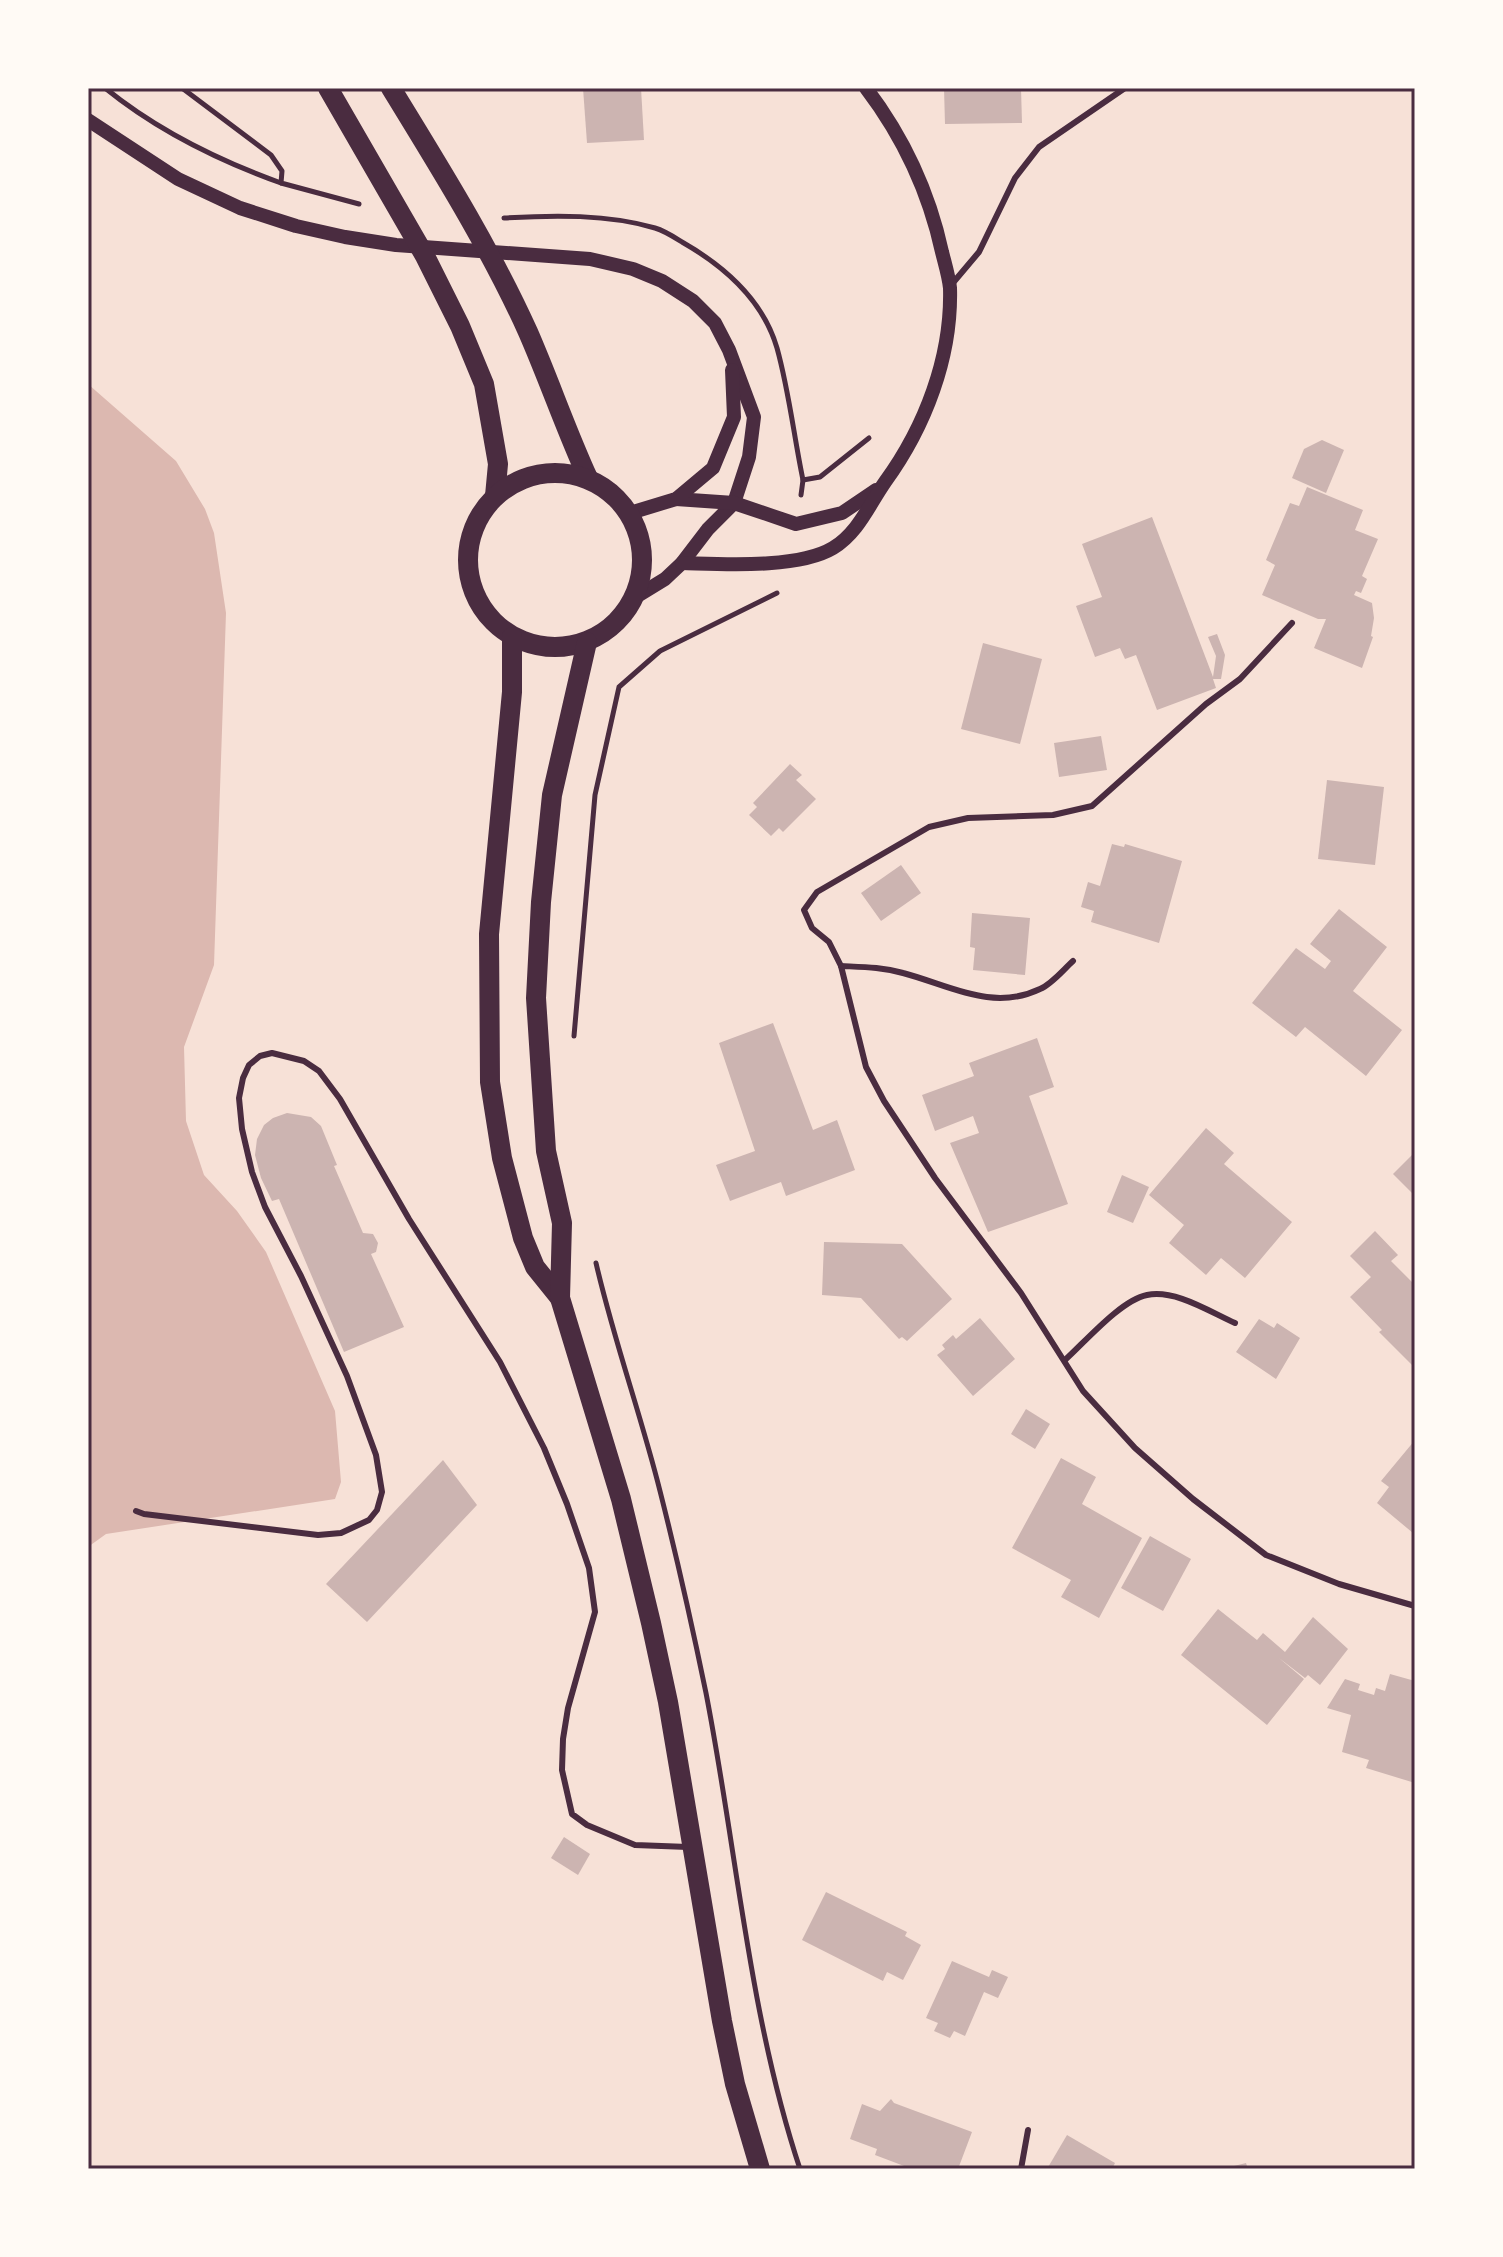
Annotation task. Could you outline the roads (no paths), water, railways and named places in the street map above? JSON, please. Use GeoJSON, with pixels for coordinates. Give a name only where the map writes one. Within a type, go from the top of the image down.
{"type":"FeatureCollection","features":[{"type":"Feature","properties":{"kind":"main road"},"geometry":{"type":"LineString","coordinates":[[328,88],[425,256],[460,326],[484,384],[498,464],[495,496]]}},
{"type":"Feature","properties":{"kind":"main road"},"geometry":{"type":"LineString","coordinates":[[391,88],[483,240],[527,331],[588,478]]}},
{"type":"Feature","properties":{"kind":"main road"},"geometry":{"type":"LineString","coordinates":[[564,472],[588,478],[612,492],[630,513],[639,533],[643,555],[641,577],[634,598],[615,624],[587,642],[562,648],[537,646],[512,637],[482,609],[468,570],[468,550],[482,511],[495,496],[516,482],[539,473],[564,472]]}},
{"type":"Feature","properties":{"kind":"main road"},"geometry":{"type":"LineString","coordinates":[[512,637],[512,692],[489,934],[490,1082],[502,1158],[523,1238],[535,1267],[560,1298]]}},
{"type":"Feature","properties":{"kind":"main road"},"geometry":{"type":"LineString","coordinates":[[587,642],[552,795],[541,902],[536,998],[546,1151],[562,1223],[560,1298],[632,1545],[668,1702],[727,2046],[760,2169]]}},
{"type":"Feature","properties":{"kind":"street"},"geometry":{"type":"LineString","coordinates":[[682,563],[789,562],[830,550],[851,534],[911,443],[929,404],[947,331],[950,287],[922,181],[883,110],[866,88]]}},
{"type":"Feature","properties":{"kind":"street"},"geometry":{"type":"LineString","coordinates":[[88,120],[178,179],[240,208],[296,226],[396,245],[590,259],[633,269],[662,281],[693,301],[715,323],[754,417],[749,457],[734,503],[708,529],[682,563],[665,579],[634,598]]}},
{"type":"Feature","properties":{"kind":"street"},"geometry":{"type":"LineString","coordinates":[[676,499],[713,468],[734,417],[731,357]]}},
{"type":"Feature","properties":{"kind":"street"},"geometry":{"type":"LineString","coordinates":[[630,513],[676,499],[734,503],[796,524],[842,513],[883,485]]}},
{"type":"Feature","properties":{"kind":"lane"},"geometry":{"type":"LineString","coordinates":[[950,287],[979,252],[1015,178],[1039,147],[1125,88]]}},
{"type":"Feature","properties":{"kind":"lane"},"geometry":{"type":"LineString","coordinates":[[1292,623],[1240,679],[1206,704],[1092,806],[1053,815],[968,818],[929,827],[817,892],[804,910],[812,928],[829,942],[841,966],[866,1067],[884,1101],[935,1178],[1021,1293],[1083,1391],[1135,1448],[1193,1499],[1266,1555],[1339,1584],[1415,1606]]}},
{"type":"Feature","properties":{"kind":"lane"},"geometry":{"type":"LineString","coordinates":[[841,966],[882,968],[946,989],[997,999],[1020,997],[1044,988],[1073,961]]}},
{"type":"Feature","properties":{"kind":"lane"},"geometry":{"type":"LineString","coordinates":[[136,1511],[318,1535],[341,1533],[358,1527],[377,1510],[382,1492],[376,1455],[341,1361],[265,1207],[252,1172],[242,1129],[239,1098],[249,1065],[260,1056],[272,1053],[288,1055],[319,1071],[340,1099],[409,1219],[500,1362],[544,1448],[567,1504],[589,1568],[595,1612],[568,1708],[563,1739],[562,1770],[572,1814],[587,1825],[635,1845],[691,1847]]}},
{"type":"Feature","properties":{"kind":"lane"},"geometry":{"type":"LineString","coordinates":[[1065,1360],[1129,1302],[1147,1295],[1164,1295],[1188,1302],[1235,1323]]}},
{"type":"Feature","properties":{"kind":"lane"},"geometry":{"type":"LineString","coordinates":[[1021,2169],[1028,2130]]}}]}
